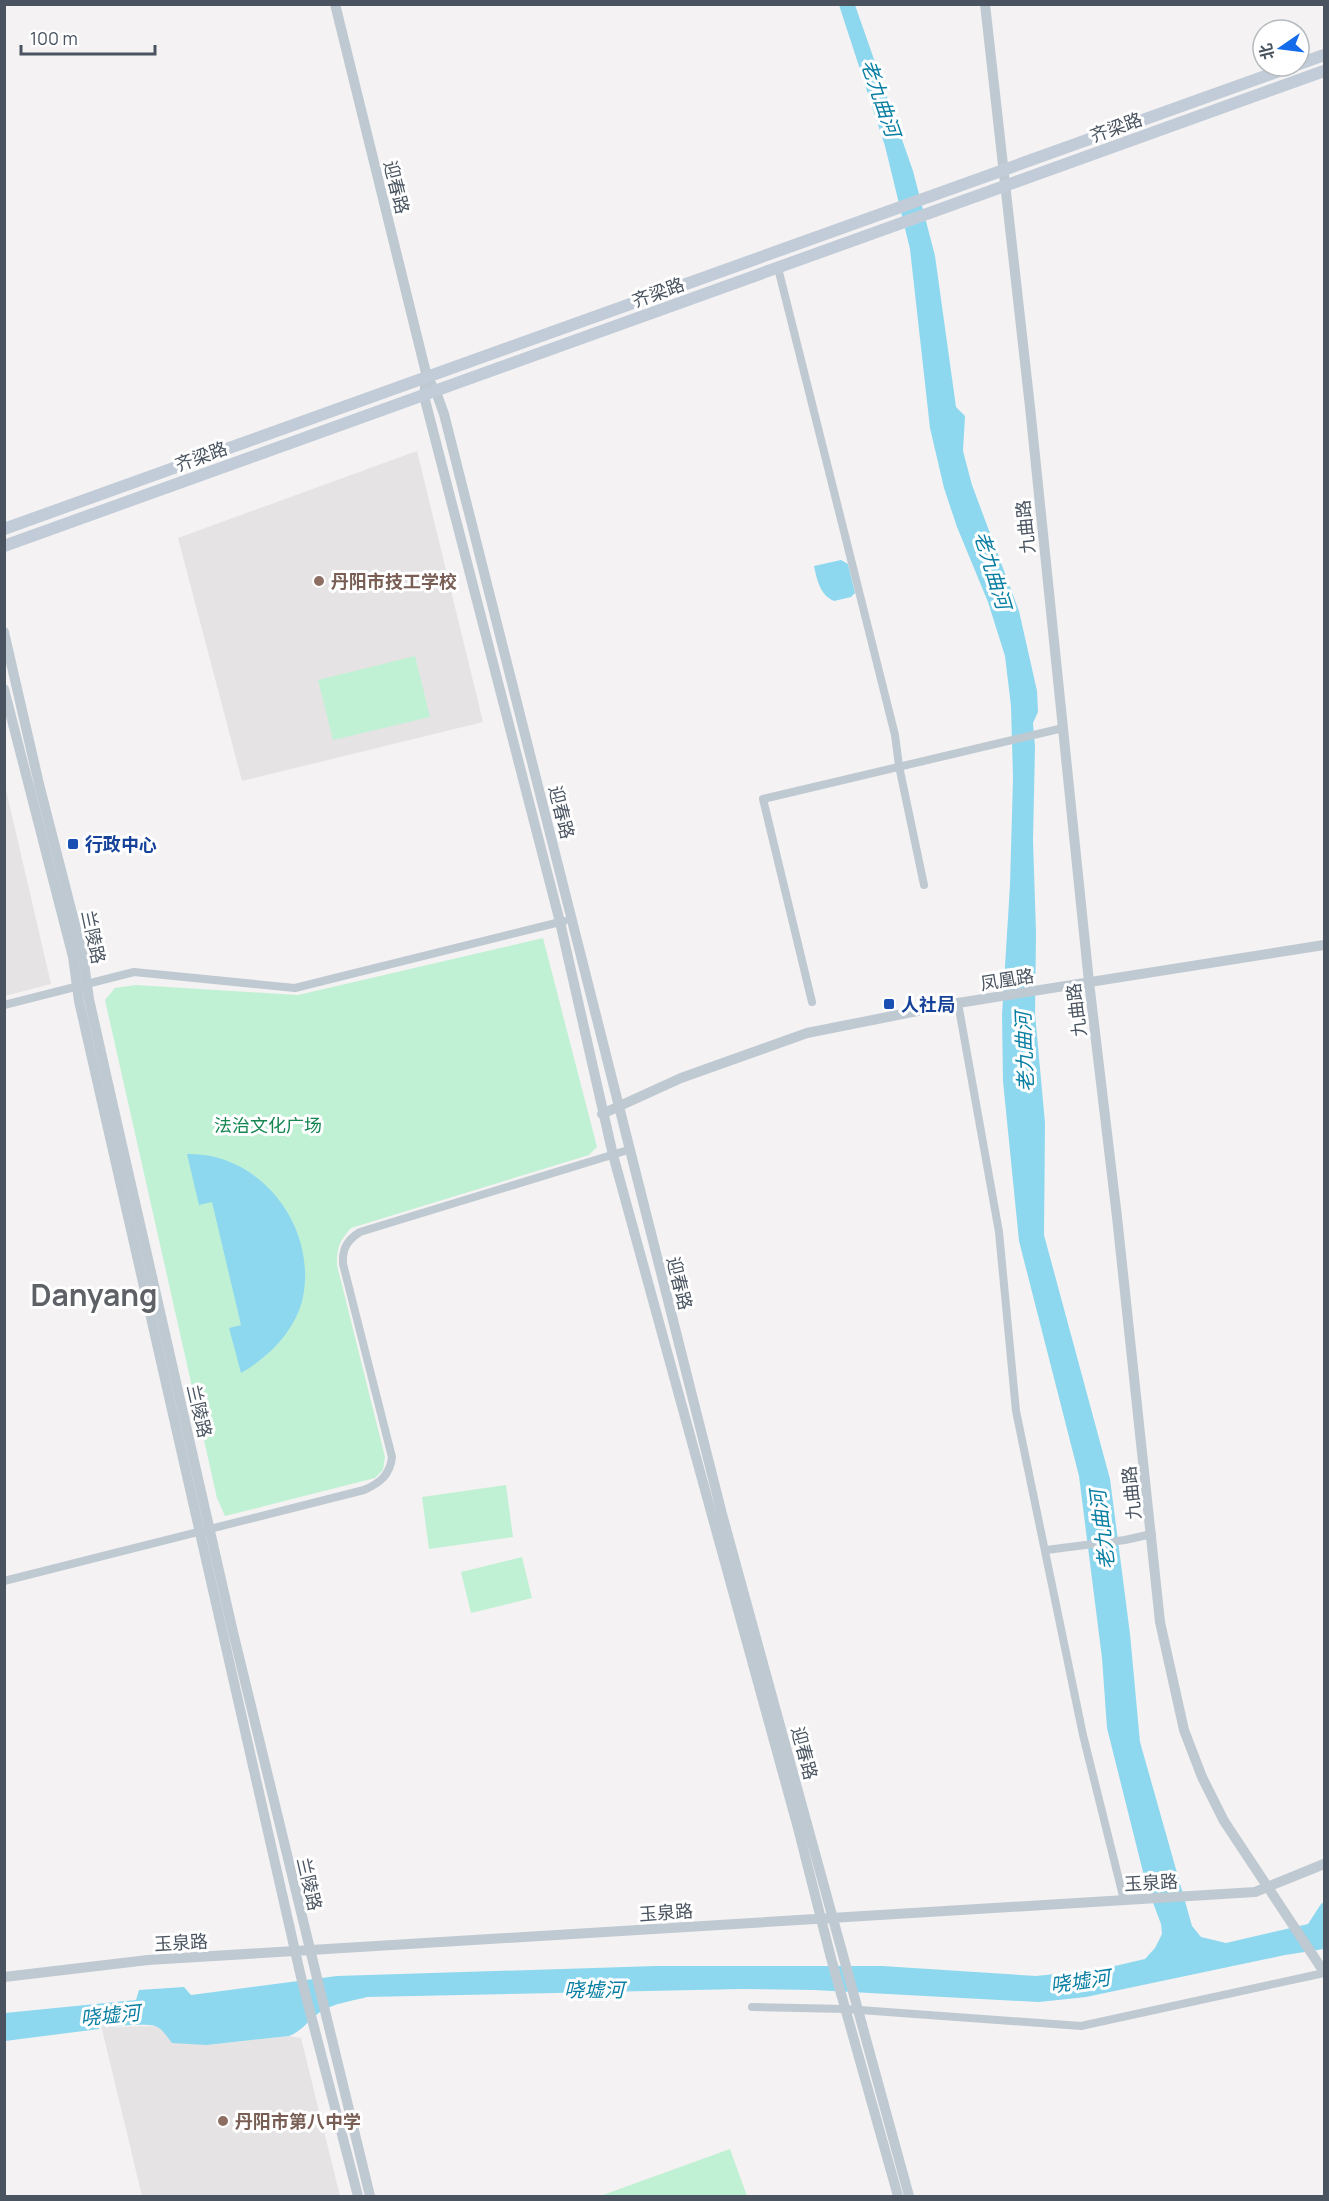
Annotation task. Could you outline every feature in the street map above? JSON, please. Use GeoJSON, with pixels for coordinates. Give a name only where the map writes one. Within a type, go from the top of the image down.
{"type":"FeatureCollection","features":[{"type":"Feature","properties":{"kind":"main road","name":"齐梁路"},"geometry":{"type":"LineString","coordinates":[[4,546],[1324,71]]}},
{"type":"Feature","properties":{"kind":"main road","name":"齐梁路"},"geometry":{"type":"LineString","coordinates":[[4,529],[1260,78]]}},
{"type":"Feature","properties":{"kind":"main road"},"geometry":{"type":"LineString","coordinates":[[684,285],[689,300]]}},
{"type":"Feature","properties":{"kind":"street","name":"迎春路"},"geometry":{"type":"LineString","coordinates":[[336,4],[560,922],[602,1114],[798,1827],[827,1918],[843,1956],[909,2196]]}},
{"type":"Feature","properties":{"kind":"street","name":"九曲路"},"geometry":{"type":"LineString","coordinates":[[985,4],[1160,1622],[1184,1730],[1202,1777],[1224,1821],[1324,1973]]}},
{"type":"Feature","properties":{"kind":"street"},"geometry":{"type":"LineString","coordinates":[[778,268],[895,735],[899,766],[924,885]]}},
{"type":"Feature","properties":{"kind":"street","name":"迎春路"},"geometry":{"type":"LineString","coordinates":[[430,394],[572,920],[628,1150],[827,1918],[831,1958],[898,2196]]}},
{"type":"Feature","properties":{"kind":"street","name":"兰陵路"},"geometry":{"type":"LineString","coordinates":[[4,632],[39,784],[83,956],[82,985]]}},
{"type":"Feature","properties":{"kind":"street","name":"兰陵路"},"geometry":{"type":"LineString","coordinates":[[4,689],[109,1089],[301,1977],[358,2196]]}},
{"type":"Feature","properties":{"kind":"street"},"geometry":{"type":"LineString","coordinates":[[812,1002],[763,799],[1063,728]]}},
{"type":"Feature","properties":{"kind":"street"},"geometry":{"type":"LineString","coordinates":[[4,1005],[134,972],[295,988],[572,920]]}},
{"type":"Feature","properties":{"kind":"street","name":"凤凰路"},"geometry":{"type":"LineString","coordinates":[[602,1114],[681,1078],[807,1033],[958,1003],[1324,945]]}},
{"type":"Feature","properties":{"kind":"street"},"geometry":{"type":"LineString","coordinates":[[958,1003],[999,1232],[1016,1411],[1083,1735],[1124,1900]]}},
{"type":"Feature","properties":{"kind":"street"},"geometry":{"type":"LineString","coordinates":[[4,1581],[364,1490],[376,1484],[386,1476],[391,1467],[392,1457],[343,1264],[342,1253],[352,1237],[360,1232],[628,1150]]}},
{"type":"Feature","properties":{"kind":"street","name":"兰陵路"},"geometry":{"type":"LineString","coordinates":[[205,1530],[370,2196]]}},
{"type":"Feature","properties":{"kind":"street"},"geometry":{"type":"LineString","coordinates":[[1046,1550],[1125,1540],[1152,1533]]}},
{"type":"Feature","properties":{"kind":"street","name":"玉泉路"},"geometry":{"type":"LineString","coordinates":[[4,1977],[148,1960],[1255,1892],[1324,1864]]}},
{"type":"Feature","properties":{"kind":"street"},"geometry":{"type":"LineString","coordinates":[[752,2007],[846,2009],[856,2005],[1081,2026],[1324,1973]]}},
{"type":"Feature","properties":{"kind":"shaded area","name":"丹阳市技工学校"},"geometry":{"type":"Polygon","coordinates":[[[417,451],[483,722],[242,781],[178,538],[417,451]]]}},
{"type":"Feature","properties":{"kind":"shaded area"},"geometry":{"type":"Polygon","coordinates":[[[4,781],[51,984],[5,996],[4,996],[4,781]]]}},
{"type":"Feature","properties":{"kind":"shaded area","name":"丹阳市第八中学"},"geometry":{"type":"Polygon","coordinates":[[[101,2025],[154,2026],[207,2045],[289,2036],[301,2038],[340,2196],[142,2196],[101,2025]]]}},
{"type":"Feature","properties":{"kind":"green space"},"geometry":{"type":"Polygon","coordinates":[[[415,656],[430,717],[333,740],[318,680],[415,656]]]}},
{"type":"Feature","properties":{"kind":"green space","name":"法治文化广场"},"geometry":{"type":"Polygon","coordinates":[[[543,938],[597,1147],[589,1155],[351,1228],[340,1245],[337,1265],[385,1457],[383,1470],[375,1478],[225,1516],[217,1498],[105,1000],[115,988],[136,985],[298,995],[543,938]]]}},
{"type":"Feature","properties":{"kind":"green space"},"geometry":{"type":"Polygon","coordinates":[[[506,1485],[513,1537],[429,1549],[422,1497],[506,1485]]]}},
{"type":"Feature","properties":{"kind":"green space"},"geometry":{"type":"Polygon","coordinates":[[[522,1557],[532,1598],[471,1613],[461,1572],[522,1557]]]}},
{"type":"Feature","properties":{"kind":"green space"},"geometry":{"type":"Polygon","coordinates":[[[730,2149],[747,2196],[600,2196],[730,2149]]]}},
{"type":"Feature","properties":{"kind":"water"},"geometry":{"type":"Polygon","coordinates":[[[839,5],[855,5],[913,171],[935,256],[956,407],[965,416],[963,451],[972,485],[1019,611],[1037,691],[1038,712],[1033,723],[1035,747],[1033,840],[1036,933],[1035,1014],[1045,1123],[1044,1235],[1110,1479],[1130,1634],[1140,1742],[1192,1926],[1201,1937],[1226,1943],[1308,1924],[1324,1902],[1324,1949],[1285,1955],[1086,1997],[1039,2002],[814,1990],[741,1989],[367,1997],[325,2009],[289,2036],[207,2045],[172,2043],[163,2031],[155,2026],[101,2025],[99,2029],[5,2041],[5,2013],[136,2000],[139,1990],[184,1987],[191,1995],[337,1976],[656,1966],[882,1966],[1036,1976],[1102,1969],[1145,1959],[1155,1948],[1162,1934],[1161,1924],[1146,1884],[1107,1728],[1102,1658],[1079,1476],[1019,1241],[1003,1081],[1002,1015],[1010,885],[1013,778],[1011,706],[1005,656],[988,602],[957,527],[944,488],[930,428],[910,249],[885,146],[839,5]]]}},
{"type":"Feature","properties":{"kind":"water"},"geometry":{"type":"Polygon","coordinates":[[[841,560],[848,564],[855,593],[851,597],[834,601],[822,591],[814,566],[841,560]]]}},
{"type":"Feature","properties":{"kind":"water"},"geometry":{"type":"Polygon","coordinates":[[[187,1154],[214,1157],[238,1166],[259,1180],[278,1198],[292,1220],[301,1244],[305,1270],[303,1297],[294,1321],[271,1351],[241,1373],[229,1328],[241,1325],[212,1202],[199,1205],[187,1154]]]}},
{"type":"Feature","properties":{"kind":"place","name":"丹阳市技工学校"},"geometry":{"type":"Point","coordinates":[319,581]}},
{"type":"Feature","properties":{"kind":"place","name":"行政中心"},"geometry":{"type":"Point","coordinates":[73,844]}},
{"type":"Feature","properties":{"kind":"place","name":"人社局"},"geometry":{"type":"Point","coordinates":[889,1004]}},
{"type":"Feature","properties":{"kind":"place","name":"丹阳市第八中学"},"geometry":{"type":"Point","coordinates":[223,2121]}},
{"type":"Feature","properties":{"kind":"district","name":"Danyang"},"geometry":{"type":"Point","coordinates":[94,1294]}},
{"type":"Feature","properties":{"kind":"water label","name":"老九曲河"},"geometry":{"type":"Point","coordinates":[881,98]}},
{"type":"Feature","properties":{"kind":"water label","name":"老九曲河"},"geometry":{"type":"Point","coordinates":[993,570]}},
{"type":"Feature","properties":{"kind":"water label","name":"老九曲河"},"geometry":{"type":"Point","coordinates":[1024,1052]}},
{"type":"Feature","properties":{"kind":"water label","name":"老九曲河"},"geometry":{"type":"Point","coordinates":[1102,1530]}},
{"type":"Feature","properties":{"kind":"water label","name":"哓墟河"},"geometry":{"type":"Point","coordinates":[1080,1981]}},
{"type":"Feature","properties":{"kind":"water label","name":"哓墟河"},"geometry":{"type":"Point","coordinates":[594,1989]}},
{"type":"Feature","properties":{"kind":"water label","name":"哓墟河"},"geometry":{"type":"Point","coordinates":[110,2015]}}]}
